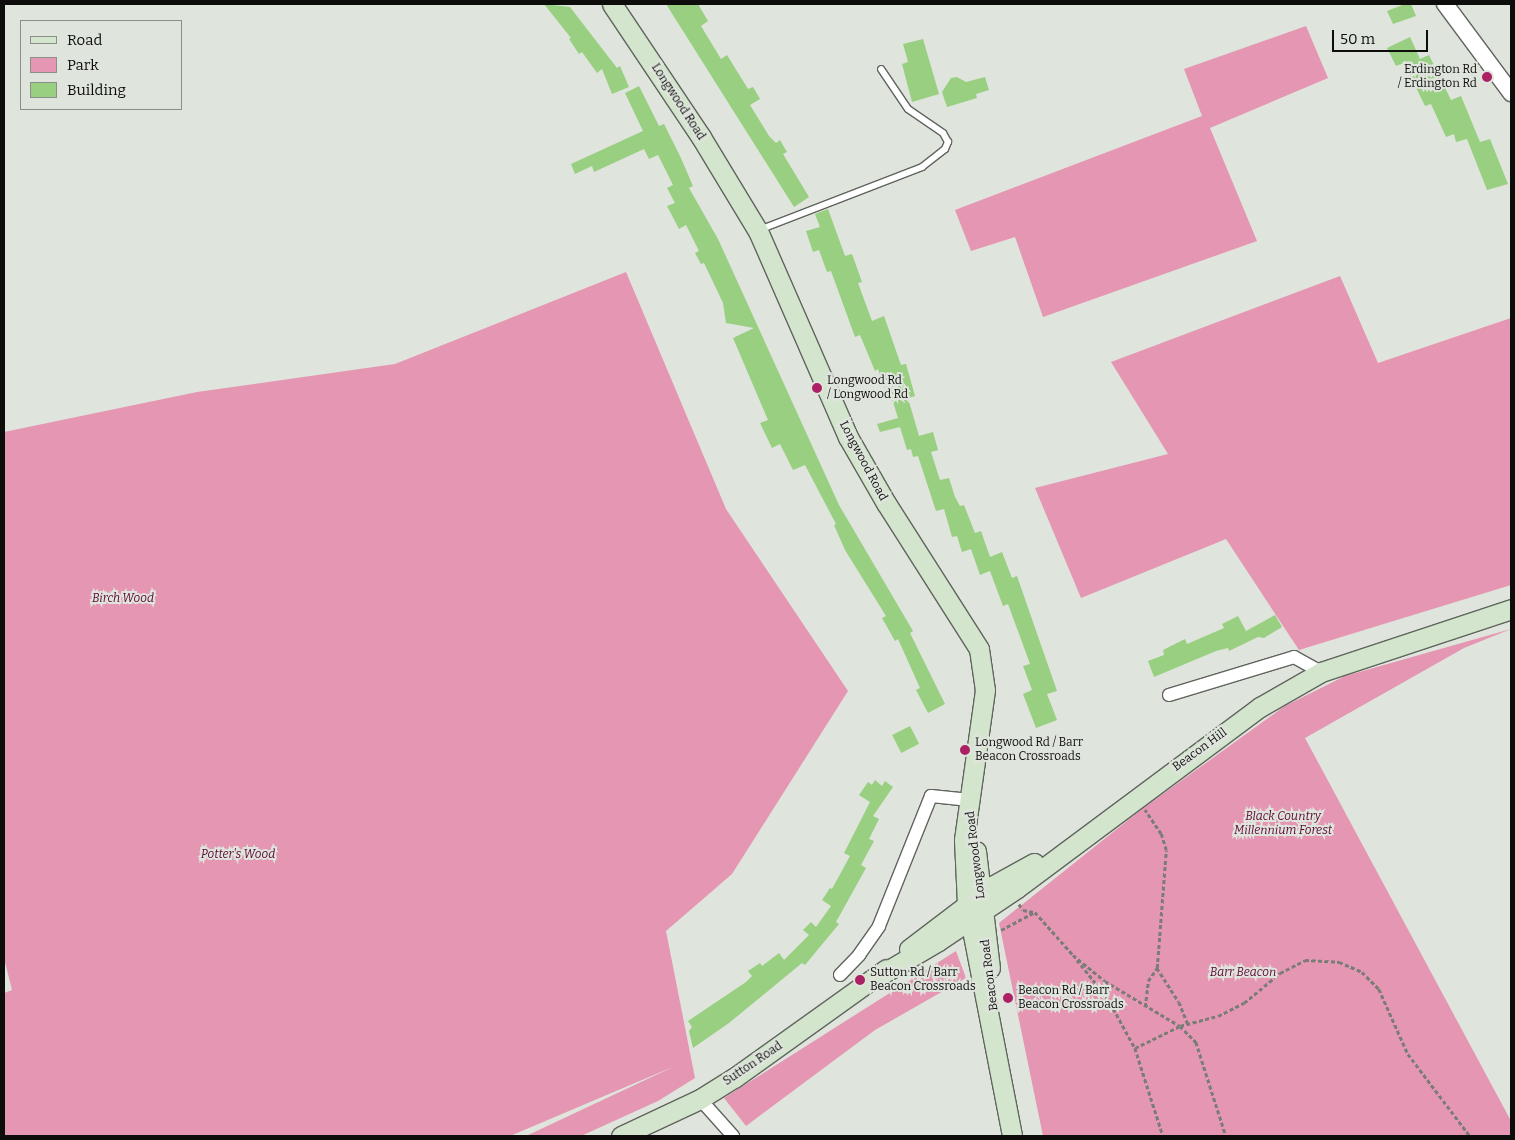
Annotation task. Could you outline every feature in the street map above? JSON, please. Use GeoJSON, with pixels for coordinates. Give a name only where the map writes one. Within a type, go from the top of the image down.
{"type":"FeatureCollection","features":[{"type":"Feature","properties":{"kind":"main road","name":"Longwood Road"},"geometry":{"type":"LineString","coordinates":[[612,4],[701,137],[758,231],[848,437],[886,503],[979,649],[985,690],[964,840],[975,907]]}},
{"type":"Feature","properties":{"kind":"main road","name":"Beacon Hill"},"geometry":{"type":"LineString","coordinates":[[975,907],[1084,836],[1136,796],[1260,707],[1321,672],[1511,609]]}},
{"type":"Feature","properties":{"kind":"main road","name":"Sutton Road"},"geometry":{"type":"LineString","coordinates":[[621,1136],[700,1099],[734,1078],[975,907]]}},
{"type":"Feature","properties":{"kind":"main road","name":"Beacon Road"},"geometry":{"type":"LineString","coordinates":[[975,907],[983,999],[994,1038],[1012,1136]]}},
{"type":"Feature","properties":{"kind":"street"},"geometry":{"type":"LineString","coordinates":[[1445,4],[1511,93]]}},
{"type":"Feature","properties":{"kind":"street"},"geometry":{"type":"LineString","coordinates":[[1169,695],[1294,657],[1321,672]]}},
{"type":"Feature","properties":{"kind":"street"},"geometry":{"type":"LineString","coordinates":[[840,974],[859,955],[879,926],[931,796],[970,800]]}},
{"type":"Feature","properties":{"kind":"street"},"geometry":{"type":"LineString","coordinates":[[700,1099],[733,1136]]}},
{"type":"Feature","properties":{"kind":"lane"},"geometry":{"type":"LineString","coordinates":[[758,231],[922,167],[945,149],[948,142],[943,133],[908,109],[881,69]]}},
{"type":"Feature","properties":{"kind":"path"},"geometry":{"type":"LineString","coordinates":[[1136,796],[1161,834],[1166,850],[1157,968],[1148,981],[1145,1007]]}},
{"type":"Feature","properties":{"kind":"path"},"geometry":{"type":"LineString","coordinates":[[1017,902],[1023,910],[1035,912],[1107,997],[1135,1048],[1163,1136]]}},
{"type":"Feature","properties":{"kind":"path"},"geometry":{"type":"LineString","coordinates":[[992,935],[1035,912]]}},
{"type":"Feature","properties":{"kind":"path"},"geometry":{"type":"LineString","coordinates":[[1073,955],[1145,1007],[1180,1026],[1196,1042],[1226,1136]]}},
{"type":"Feature","properties":{"kind":"path"},"geometry":{"type":"LineString","coordinates":[[1135,1048],[1180,1026],[1218,1016],[1244,1004],[1280,973],[1305,960],[1339,962],[1362,972],[1379,989],[1408,1054],[1470,1136]]}},
{"type":"Feature","properties":{"kind":"path"},"geometry":{"type":"LineString","coordinates":[[1157,968],[1179,1002],[1188,1024]]}},
{"type":"Feature","properties":{"kind":"green space"},"geometry":{"type":"Polygon","coordinates":[[[1306,26],[1328,78],[1210,128],[1257,241],[1043,317],[1015,237],[971,251],[955,210],[1202,116],[1184,69],[1306,26]]]}},
{"type":"Feature","properties":{"kind":"green space"},"geometry":{"type":"Polygon","coordinates":[[[626,272],[726,509],[848,691],[732,874],[666,931],[695,1078],[658,1101],[581,1136],[526,1136],[675,1066],[510,1136],[4,1136],[4,993],[12,990],[4,958],[4,432],[197,392],[395,364],[626,272]]]}},
{"type":"Feature","properties":{"kind":"green space"},"geometry":{"type":"Polygon","coordinates":[[[1340,276],[1378,363],[1511,318],[1511,585],[1299,650],[1226,539],[1081,598],[1035,488],[1168,454],[1111,362],[1340,276]]]}},
{"type":"Feature","properties":{"kind":"green space","name":"Barr Beacon"},"geometry":{"type":"Polygon","coordinates":[[[1511,629],[1464,648],[1305,738],[1511,1121],[1511,1136],[1043,1136],[999,923],[1142,809],[1285,706],[1345,676],[1511,629]]]}},
{"type":"Feature","properties":{"kind":"green space"},"geometry":{"type":"Polygon","coordinates":[[[956,951],[966,978],[875,1030],[746,1126],[724,1098],[956,951]]]}},
{"type":"Feature","properties":{"kind":"building"},"geometry":{"type":"Polygon","coordinates":[[[544,4],[570,7],[617,68],[620,66],[629,87],[612,94],[602,69],[597,73],[582,52],[579,54],[569,39],[571,38],[544,4]]]}},
{"type":"Feature","properties":{"kind":"building"},"geometry":{"type":"Polygon","coordinates":[[[666,4],[698,4],[708,21],[701,26],[721,59],[727,55],[748,89],[753,87],[760,99],[750,105],[769,136],[776,143],[780,140],[787,152],[783,154],[809,197],[794,207],[666,4]]]}},
{"type":"Feature","properties":{"kind":"building"},"geometry":{"type":"Polygon","coordinates":[[[1405,4],[1411,4],[1416,16],[1393,24],[1387,11],[1405,4]]]}},
{"type":"Feature","properties":{"kind":"building"},"geometry":{"type":"Polygon","coordinates":[[[1410,37],[1420,59],[1429,55],[1451,100],[1461,96],[1480,142],[1490,139],[1508,184],[1487,190],[1467,139],[1456,142],[1454,134],[1446,137],[1431,104],[1425,106],[1404,63],[1396,66],[1387,48],[1410,37]]]}},
{"type":"Feature","properties":{"kind":"building"},"geometry":{"type":"Polygon","coordinates":[[[923,39],[939,94],[912,102],[902,64],[908,62],[903,44],[923,39]]]}},
{"type":"Feature","properties":{"kind":"building"},"geometry":{"type":"Polygon","coordinates":[[[957,77],[966,82],[985,77],[989,90],[976,94],[977,98],[947,107],[942,92],[951,78],[957,77]]]}},
{"type":"Feature","properties":{"kind":"building"},"geometry":{"type":"Polygon","coordinates":[[[639,86],[659,126],[664,124],[680,156],[693,186],[689,188],[718,239],[839,505],[913,631],[910,633],[945,704],[928,713],[916,690],[920,688],[898,639],[895,641],[882,618],[886,616],[845,550],[834,525],[836,524],[805,465],[793,470],[780,444],[772,448],[760,423],[768,420],[733,338],[754,328],[726,323],[723,303],[704,263],[701,264],[695,253],[699,251],[686,225],[679,229],[667,206],[675,203],[667,188],[673,185],[658,155],[649,159],[644,149],[594,172],[592,166],[575,174],[571,164],[643,131],[625,93],[639,86]]]}},
{"type":"Feature","properties":{"kind":"building"},"geometry":{"type":"Polygon","coordinates":[[[828,209],[845,256],[852,254],[862,282],[858,283],[872,321],[884,316],[901,365],[906,364],[915,396],[908,398],[919,436],[933,432],[938,450],[931,452],[940,480],[949,478],[955,497],[960,506],[964,505],[975,533],[981,531],[990,557],[1002,552],[1012,578],[1017,576],[1057,691],[1047,694],[1057,720],[1036,728],[1023,694],[1032,690],[1023,666],[1030,664],[1008,604],[1003,606],[990,571],[980,575],[971,549],[962,552],[957,536],[952,537],[944,509],[936,511],[918,456],[913,457],[911,449],[907,450],[900,427],[880,432],[877,424],[898,418],[888,386],[884,388],[878,369],[875,371],[860,335],[855,337],[831,271],[827,272],[819,250],[813,252],[806,231],[820,227],[815,214],[828,209]]]}},
{"type":"Feature","properties":{"kind":"building"},"geometry":{"type":"Polygon","coordinates":[[[1275,615],[1282,627],[1264,638],[1258,637],[1229,651],[1228,648],[1216,651],[1154,677],[1148,661],[1164,655],[1163,650],[1185,639],[1187,644],[1224,628],[1222,624],[1238,616],[1246,631],[1275,615]]]}},
{"type":"Feature","properties":{"kind":"building"},"geometry":{"type":"Polygon","coordinates":[[[910,726],[919,744],[901,753],[892,735],[910,726]]]}},
{"type":"Feature","properties":{"kind":"building"},"geometry":{"type":"Polygon","coordinates":[[[875,780],[882,786],[885,781],[893,787],[873,816],[879,819],[869,839],[874,841],[861,865],[866,868],[836,922],[839,924],[805,965],[802,963],[729,1023],[693,1048],[689,1031],[692,1027],[688,1021],[746,982],[752,976],[748,971],[760,963],[762,966],[779,953],[784,960],[809,935],[803,930],[811,922],[816,927],[831,906],[822,900],[830,888],[832,889],[850,856],[844,853],[870,802],[859,795],[868,782],[872,785],[875,780]]]}},
{"type":"Feature","properties":{"kind":"place","name":"Erdington Rd / Erdington Rd"},"geometry":{"type":"Point","coordinates":[1487,77]}},
{"type":"Feature","properties":{"kind":"place","name":"Longwood Rd / Longwood Rd"},"geometry":{"type":"Point","coordinates":[817,388]}},
{"type":"Feature","properties":{"kind":"place","name":"Longwood Rd / Barr Beacon Crossroads"},"geometry":{"type":"Point","coordinates":[965,750]}},
{"type":"Feature","properties":{"kind":"place","name":"Sutton Rd / Barr Beacon Crossroads"},"geometry":{"type":"Point","coordinates":[860,980]}},
{"type":"Feature","properties":{"kind":"place","name":"Beacon Rd / Barr Beacon Crossroads"},"geometry":{"type":"Point","coordinates":[1008,998]}},
{"type":"Feature","properties":{"kind":"park label","name":"Birch Wood"},"geometry":{"type":"Point","coordinates":[123,599]}},
{"type":"Feature","properties":{"kind":"park label","name":"Black Country Millennium Forest"},"geometry":{"type":"Point","coordinates":[1283,824]}},
{"type":"Feature","properties":{"kind":"park label","name":"Potter's Wood"},"geometry":{"type":"Point","coordinates":[238,855]}}]}
